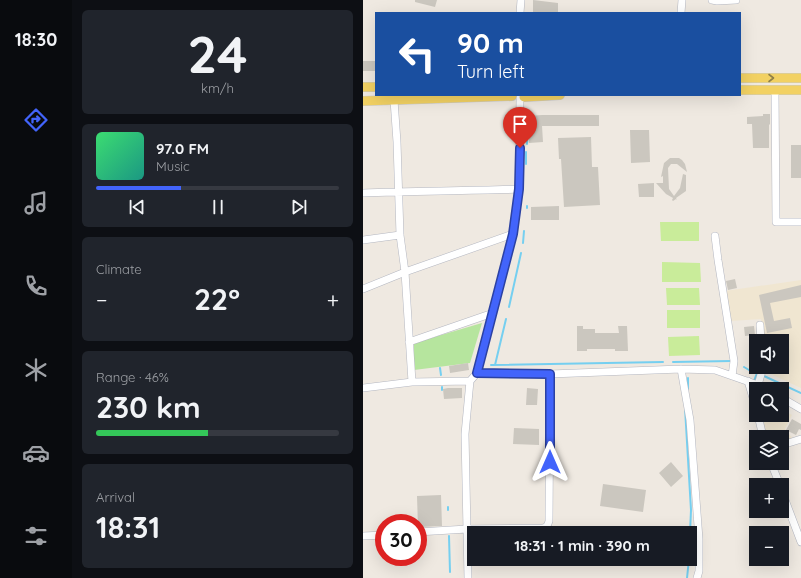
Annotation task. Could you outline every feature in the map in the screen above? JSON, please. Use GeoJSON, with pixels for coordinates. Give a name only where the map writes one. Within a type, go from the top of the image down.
{"type":"FeatureCollection","features":[{"type":"Feature","properties":{"kind":"main road"},"geometry":{"type":"LineString","coordinates":[[741,78],[801,78]]}},
{"type":"Feature","properties":{"kind":"main road"},"geometry":{"type":"LineString","coordinates":[[363,88],[375,87]]}},
{"type":"Feature","properties":{"kind":"main road"},"geometry":{"type":"LineString","coordinates":[[741,90],[801,90]]}},
{"type":"Feature","properties":{"kind":"main road"},"geometry":{"type":"LineString","coordinates":[[363,101],[519,96]]}},
{"type":"Feature","properties":{"kind":"street"},"geometry":{"type":"LineString","coordinates":[[520,12],[521,0]]}},
{"type":"Feature","properties":{"kind":"street"},"geometry":{"type":"LineString","coordinates":[[681,12],[683,0]]}},
{"type":"Feature","properties":{"kind":"street"},"geometry":{"type":"LineString","coordinates":[[712,0],[736,0]]}},
{"type":"Feature","properties":{"kind":"street"},"geometry":{"type":"LineString","coordinates":[[775,90],[776,222],[801,222]]}},
{"type":"Feature","properties":{"kind":"street"},"geometry":{"type":"LineString","coordinates":[[427,531],[467,529],[465,434],[469,381],[477,373],[513,234],[519,189],[519,96]]}},
{"type":"Feature","properties":{"kind":"street"},"geometry":{"type":"LineString","coordinates":[[394,100],[400,235],[405,272],[412,382]]}},
{"type":"Feature","properties":{"kind":"street"},"geometry":{"type":"LineString","coordinates":[[363,193],[519,189]]}},
{"type":"Feature","properties":{"kind":"street"},"geometry":{"type":"LineString","coordinates":[[363,289],[405,272],[513,234]]}},
{"type":"Feature","properties":{"kind":"street"},"geometry":{"type":"LineString","coordinates":[[363,240],[400,235]]}},
{"type":"Feature","properties":{"kind":"street"},"geometry":{"type":"LineString","coordinates":[[715,236],[734,361],[732,376]]}},
{"type":"Feature","properties":{"kind":"street"},"geometry":{"type":"LineString","coordinates":[[409,342],[493,313]]}},
{"type":"Feature","properties":{"kind":"street"},"geometry":{"type":"LineString","coordinates":[[760,325],[761,334]]}},
{"type":"Feature","properties":{"kind":"street"},"geometry":{"type":"LineString","coordinates":[[477,373],[550,374],[681,369],[715,370],[748,382],[749,385]]}},
{"type":"Feature","properties":{"kind":"street"},"geometry":{"type":"LineString","coordinates":[[681,369],[690,420],[699,539],[699,571],[697,578]]}},
{"type":"Feature","properties":{"kind":"street"},"geometry":{"type":"LineString","coordinates":[[548,526],[549,524],[550,374]]}},
{"type":"Feature","properties":{"kind":"street"},"geometry":{"type":"LineString","coordinates":[[363,388],[412,382],[469,381]]}},
{"type":"Feature","properties":{"kind":"street"},"geometry":{"type":"LineString","coordinates":[[789,402],[801,410]]}},
{"type":"Feature","properties":{"kind":"street"},"geometry":{"type":"LineString","coordinates":[[789,443],[801,439]]}},
{"type":"Feature","properties":{"kind":"street"},"geometry":{"type":"LineString","coordinates":[[789,510],[801,542]]}},
{"type":"Feature","properties":{"kind":"street"},"geometry":{"type":"LineString","coordinates":[[363,536],[375,535]]}},
{"type":"Feature","properties":{"kind":"street"},"geometry":{"type":"LineString","coordinates":[[468,566],[468,578]]}},
{"type":"Feature","properties":{"kind":"shaded area"},"geometry":{"type":"Polygon","coordinates":[[[801,280],[801,388],[771,374],[789,374],[789,334],[762,334],[761,319],[730,321],[725,291],[801,280]]]}},
{"type":"Feature","properties":{"kind":"shaded area"},"geometry":{"type":"Polygon","coordinates":[[[789,413],[792,415],[789,421],[789,413]]]}},
{"type":"Feature","properties":{"kind":"shaded area"},"geometry":{"type":"Polygon","coordinates":[[[763,422],[788,422],[786,430],[765,430],[763,422]]]}},
{"type":"Feature","properties":{"kind":"shaded area"},"geometry":{"type":"Polygon","coordinates":[[[789,434],[793,439],[789,440],[789,434]]]}},
{"type":"Feature","properties":{"kind":"green space"},"geometry":{"type":"Polygon","coordinates":[[[660,222],[699,222],[699,241],[661,241],[660,222]]]}},
{"type":"Feature","properties":{"kind":"green space"},"geometry":{"type":"Polygon","coordinates":[[[662,262],[700,263],[701,282],[662,282],[662,262]]]}},
{"type":"Feature","properties":{"kind":"green space"},"geometry":{"type":"Polygon","coordinates":[[[666,288],[699,288],[700,305],[667,305],[666,288]]]}},
{"type":"Feature","properties":{"kind":"green space"},"geometry":{"type":"Polygon","coordinates":[[[667,310],[700,310],[700,328],[667,328],[667,310]]]}},
{"type":"Feature","properties":{"kind":"green space"},"geometry":{"type":"Polygon","coordinates":[[[482,323],[470,363],[414,370],[414,343],[482,323]]]}},
{"type":"Feature","properties":{"kind":"green space"},"geometry":{"type":"Polygon","coordinates":[[[699,336],[700,355],[669,356],[668,337],[699,336]]]}},
{"type":"Feature","properties":{"kind":"building"},"geometry":{"type":"Polygon","coordinates":[[[415,0],[437,0],[435,7],[415,2],[415,0]]]}},
{"type":"Feature","properties":{"kind":"building"},"geometry":{"type":"Polygon","coordinates":[[[533,0],[558,3],[558,12],[533,12],[533,0]]]}},
{"type":"Feature","properties":{"kind":"building"},"geometry":{"type":"Polygon","coordinates":[[[363,61],[375,61],[375,71],[363,71],[363,61]]]}},
{"type":"Feature","properties":{"kind":"building"},"geometry":{"type":"Polygon","coordinates":[[[763,114],[770,114],[769,148],[753,148],[752,124],[747,124],[747,117],[763,116],[763,114]]]}},
{"type":"Feature","properties":{"kind":"building"},"geometry":{"type":"Polygon","coordinates":[[[599,115],[599,126],[542,126],[543,142],[529,143],[528,116],[599,115]]]}},
{"type":"Feature","properties":{"kind":"building"},"geometry":{"type":"Polygon","coordinates":[[[630,130],[649,130],[650,162],[631,163],[630,130]]]}},
{"type":"Feature","properties":{"kind":"building"},"geometry":{"type":"Polygon","coordinates":[[[591,137],[592,167],[598,167],[600,205],[564,207],[558,138],[591,137]]]}},
{"type":"Feature","properties":{"kind":"building"},"geometry":{"type":"Polygon","coordinates":[[[791,145],[801,145],[801,178],[791,178],[791,145]]]}},
{"type":"Feature","properties":{"kind":"building"},"geometry":{"type":"Polygon","coordinates":[[[670,158],[679,158],[682,160],[685,164],[687,172],[677,164],[671,164],[668,168],[669,189],[674,196],[680,188],[683,174],[686,175],[686,191],[676,198],[677,200],[676,199],[673,201],[673,198],[666,194],[656,183],[663,183],[663,176],[661,177],[664,163],[670,158]]]}},
{"type":"Feature","properties":{"kind":"building"},"geometry":{"type":"Polygon","coordinates":[[[654,183],[654,197],[639,197],[638,184],[654,183]]]}},
{"type":"Feature","properties":{"kind":"building"},"geometry":{"type":"Polygon","coordinates":[[[559,206],[559,220],[531,220],[531,207],[559,206]]]}},
{"type":"Feature","properties":{"kind":"building"},"geometry":{"type":"Polygon","coordinates":[[[735,279],[737,288],[728,290],[726,281],[735,279]]]}},
{"type":"Feature","properties":{"kind":"building"},"geometry":{"type":"Polygon","coordinates":[[[801,285],[801,297],[770,303],[774,321],[790,318],[792,328],[767,333],[759,295],[801,285]]]}},
{"type":"Feature","properties":{"kind":"building"},"geometry":{"type":"Polygon","coordinates":[[[577,326],[583,326],[583,329],[595,329],[595,333],[619,333],[618,326],[627,326],[628,351],[615,351],[615,349],[587,349],[587,351],[577,351],[577,326]]]}},
{"type":"Feature","properties":{"kind":"building"},"geometry":{"type":"Polygon","coordinates":[[[754,326],[755,334],[745,336],[744,327],[754,326]]]}},
{"type":"Feature","properties":{"kind":"building"},"geometry":{"type":"Polygon","coordinates":[[[468,363],[469,370],[450,373],[449,366],[468,363]]]}},
{"type":"Feature","properties":{"kind":"building"},"geometry":{"type":"Polygon","coordinates":[[[462,388],[462,398],[444,399],[443,389],[462,388]]]}},
{"type":"Feature","properties":{"kind":"building"},"geometry":{"type":"Polygon","coordinates":[[[527,388],[538,389],[537,405],[526,405],[527,388]]]}},
{"type":"Feature","properties":{"kind":"building"},"geometry":{"type":"Polygon","coordinates":[[[792,419],[801,424],[801,430],[799,429],[796,435],[789,432],[789,430],[786,430],[792,419]]]}},
{"type":"Feature","properties":{"kind":"building"},"geometry":{"type":"Polygon","coordinates":[[[514,428],[539,429],[539,445],[513,444],[514,428]]]}},
{"type":"Feature","properties":{"kind":"building"},"geometry":{"type":"Polygon","coordinates":[[[671,462],[683,476],[671,487],[659,473],[671,462]]]}},
{"type":"Feature","properties":{"kind":"building"},"geometry":{"type":"Polygon","coordinates":[[[603,484],[646,490],[643,512],[600,506],[603,484]]]}},
{"type":"Feature","properties":{"kind":"building"},"geometry":{"type":"Polygon","coordinates":[[[441,495],[442,526],[427,527],[427,514],[418,514],[417,496],[441,495]]]}},
{"type":"Feature","properties":{"kind":"waterway"},"geometry":{"type":"LineString","coordinates":[[527,144],[528,113]]}},
{"type":"Feature","properties":{"kind":"waterway"},"geometry":{"type":"LineString","coordinates":[[526,152],[526,164]]}},
{"type":"Feature","properties":{"kind":"waterway"},"geometry":{"type":"LineString","coordinates":[[523,243],[524,231]]}},
{"type":"Feature","properties":{"kind":"waterway"},"geometry":{"type":"LineString","coordinates":[[509,307],[521,253]]}},
{"type":"Feature","properties":{"kind":"waterway"},"geometry":{"type":"LineString","coordinates":[[495,365],[506,319]]}},
{"type":"Feature","properties":{"kind":"waterway"},"geometry":{"type":"LineString","coordinates":[[673,362],[731,361]]}},
{"type":"Feature","properties":{"kind":"waterway"},"geometry":{"type":"LineString","coordinates":[[491,365],[663,362]]}},
{"type":"Feature","properties":{"kind":"waterway"},"geometry":{"type":"LineString","coordinates":[[744,367],[749,370]]}},
{"type":"Feature","properties":{"kind":"waterway"},"geometry":{"type":"LineString","coordinates":[[440,368],[441,375]]}},
{"type":"Feature","properties":{"kind":"waterway"},"geometry":{"type":"LineString","coordinates":[[754,381],[757,374]]}},
{"type":"Feature","properties":{"kind":"waterway"},"geometry":{"type":"LineString","coordinates":[[764,376],[801,393]]}},
{"type":"Feature","properties":{"kind":"waterway"},"geometry":{"type":"LineString","coordinates":[[688,378],[688,389]]}},
{"type":"Feature","properties":{"kind":"waterway"},"geometry":{"type":"LineString","coordinates":[[685,408],[691,510],[690,526]]}},
{"type":"Feature","properties":{"kind":"waterway"},"geometry":{"type":"LineString","coordinates":[[449,536],[450,572]]}},
{"type":"Feature","properties":{"kind":"waterway"},"geometry":{"type":"LineString","coordinates":[[687,578],[688,566]]}},
{"type":"Feature","properties":{"kind":"route"},"geometry":{"type":"LineString","coordinates":[[520,148],[519,189],[513,234],[477,373],[550,374],[550,462]]}}]}
